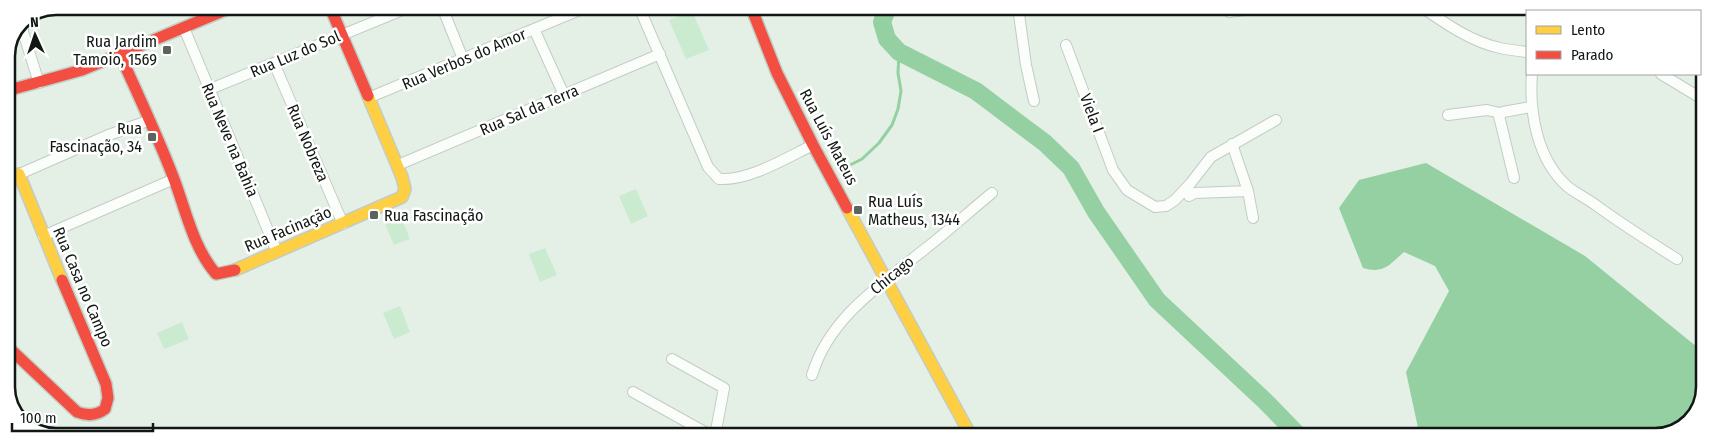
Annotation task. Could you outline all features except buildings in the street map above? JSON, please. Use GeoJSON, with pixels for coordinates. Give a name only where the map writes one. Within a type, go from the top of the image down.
{"type":"FeatureCollection","features":[{"type":"Feature","properties":{"kind":"street"},"geometry":{"type":"LineString","coordinates":[[15,89],[82,70],[214,15]]}},
{"type":"Feature","properties":{"kind":"street","name":"Rua Facinação"},"geometry":{"type":"LineString","coordinates":[[120,55],[150,120],[197,242],[209,266],[216,274],[226,273],[402,197],[406,190],[398,165],[334,15]]}},
{"type":"Feature","properties":{"kind":"street","name":"Rua Luz do Sol"},"geometry":{"type":"LineString","coordinates":[[208,90],[390,15]]}},
{"type":"Feature","properties":{"kind":"street"},"geometry":{"type":"LineString","coordinates":[[445,15],[463,59]]}},
{"type":"Feature","properties":{"kind":"street","name":"Rua Verbos do Amor"},"geometry":{"type":"LineString","coordinates":[[368,98],[568,15]]}},
{"type":"Feature","properties":{"kind":"street"},"geometry":{"type":"LineString","coordinates":[[643,15],[708,167],[719,179],[738,178],[813,145]]}},
{"type":"Feature","properties":{"kind":"street","name":"Rua Luís Mateus"},"geometry":{"type":"LineString","coordinates":[[754,15],[777,73],[813,145],[967,428]]}},
{"type":"Feature","properties":{"kind":"street"},"geometry":{"type":"LineString","coordinates":[[1019,15],[1026,65],[1034,100]]}},
{"type":"Feature","properties":{"kind":"street"},"geometry":{"type":"LineString","coordinates":[[1434,15],[1476,40],[1501,49],[1526,52]]}},
{"type":"Feature","properties":{"kind":"street","name":"Rua Neve na Bahia"},"geometry":{"type":"LineString","coordinates":[[184,28],[208,90],[277,252]]}},
{"type":"Feature","properties":{"kind":"street"},"geometry":{"type":"LineString","coordinates":[[534,29],[564,95]]}},
{"type":"Feature","properties":{"kind":"street"},"geometry":{"type":"LineString","coordinates":[[23,32],[39,83]]}},
{"type":"Feature","properties":{"kind":"street","name":"Viela I"},"geometry":{"type":"LineString","coordinates":[[1066,45],[1113,170],[1127,190],[1152,205],[1158,207],[1166,206],[1175,200],[1211,157],[1232,144]]}},
{"type":"Feature","properties":{"kind":"street","name":"Rua Sal da Terra"},"geometry":{"type":"LineString","coordinates":[[398,165],[660,54]]}},
{"type":"Feature","properties":{"kind":"street","name":"Rua Nobreza"},"geometry":{"type":"LineString","coordinates":[[274,63],[342,224]]}},
{"type":"Feature","properties":{"kind":"street"},"geometry":{"type":"LineString","coordinates":[[1532,75],[1532,107],[1542,148],[1561,179],[1582,197],[1677,259]]}},
{"type":"Feature","properties":{"kind":"street"},"geometry":{"type":"LineString","coordinates":[[1663,75],[1696,95]]}},
{"type":"Feature","properties":{"kind":"street"},"geometry":{"type":"LineString","coordinates":[[1448,115],[1487,110],[1500,114],[1532,107]]}},
{"type":"Feature","properties":{"kind":"street"},"geometry":{"type":"LineString","coordinates":[[1500,114],[1514,178]]}},
{"type":"Feature","properties":{"kind":"street"},"geometry":{"type":"LineString","coordinates":[[15,176],[106,136],[150,120]]}},
{"type":"Feature","properties":{"kind":"street"},"geometry":{"type":"LineString","coordinates":[[1253,218],[1248,191],[1232,144],[1276,120]]}},
{"type":"Feature","properties":{"kind":"street","name":"Rua Casa no Campo"},"geometry":{"type":"LineString","coordinates":[[15,354],[77,412],[90,416],[103,412],[109,402],[106,384],[43,236],[19,174]]}},
{"type":"Feature","properties":{"kind":"street"},"geometry":{"type":"LineString","coordinates":[[43,236],[174,179]]}},
{"type":"Feature","properties":{"kind":"street"},"geometry":{"type":"LineString","coordinates":[[1189,196],[1195,193],[1248,191]]}},
{"type":"Feature","properties":{"kind":"street","name":"Chicago"},"geometry":{"type":"LineString","coordinates":[[812,376],[824,344],[862,300],[992,192]]}},
{"type":"Feature","properties":{"kind":"street"},"geometry":{"type":"LineString","coordinates":[[672,359],[724,388],[716,428]]}},
{"type":"Feature","properties":{"kind":"street"},"geometry":{"type":"LineString","coordinates":[[634,392],[699,428]]}},
{"type":"Feature","properties":{"kind":"shaded area"},"geometry":{"type":"Polygon","coordinates":[[[682,15],[694,15],[709,50],[686,59],[669,20],[682,15]]]}},
{"type":"Feature","properties":{"kind":"shaded area"},"geometry":{"type":"Polygon","coordinates":[[[1426,163],[1585,256],[1696,346],[1695,395],[1686,414],[1668,426],[1655,428],[1418,428],[1406,372],[1449,291],[1435,266],[1404,252],[1381,269],[1370,270],[1363,268],[1339,208],[1359,180],[1426,163]]]}},
{"type":"Feature","properties":{"kind":"shaded area"},"geometry":{"type":"Polygon","coordinates":[[[636,189],[648,216],[631,224],[619,196],[636,189]]]}},
{"type":"Feature","properties":{"kind":"shaded area"},"geometry":{"type":"Polygon","coordinates":[[[399,212],[410,239],[394,245],[383,219],[399,212]]]}},
{"type":"Feature","properties":{"kind":"shaded area"},"geometry":{"type":"Polygon","coordinates":[[[545,248],[557,275],[540,282],[529,254],[545,248]]]}},
{"type":"Feature","properties":{"kind":"shaded area"},"geometry":{"type":"Polygon","coordinates":[[[400,306],[410,332],[394,339],[383,313],[400,306]]]}},
{"type":"Feature","properties":{"kind":"shaded area"},"geometry":{"type":"Polygon","coordinates":[[[182,322],[189,339],[164,349],[157,333],[182,322]]]}},
{"type":"Feature","properties":{"kind":"waterway"},"geometry":{"type":"LineString","coordinates":[[885,15],[882,22],[887,39],[899,52],[976,91],[1045,143],[1071,168],[1096,212],[1157,300],[1291,428]]}},
{"type":"Feature","properties":{"kind":"waterway"},"geometry":{"type":"LineString","coordinates":[[844,168],[862,159],[879,143],[892,125],[898,109],[901,91],[898,73],[899,52]]}},
{"type":"Feature","properties":{"kind":"traffic: slow"},"geometry":{"type":"LineString","coordinates":[[235,270],[402,197],[405,189],[402,177],[368,96]]}},
{"type":"Feature","properties":{"kind":"traffic: slow"},"geometry":{"type":"LineString","coordinates":[[19,174],[62,280]]}},
{"type":"Feature","properties":{"kind":"traffic: slow"},"geometry":{"type":"LineString","coordinates":[[847,208],[967,428]]}},
{"type":"Feature","properties":{"kind":"traffic: jam"},"geometry":{"type":"LineString","coordinates":[[15,89],[82,70],[213,15]]}},
{"type":"Feature","properties":{"kind":"traffic: jam"},"geometry":{"type":"LineString","coordinates":[[333,15],[368,96]]}},
{"type":"Feature","properties":{"kind":"traffic: jam"},"geometry":{"type":"LineString","coordinates":[[754,15],[777,73],[847,208]]}},
{"type":"Feature","properties":{"kind":"traffic: jam"},"geometry":{"type":"LineString","coordinates":[[120,55],[174,179],[201,252],[216,274],[235,270]]}},
{"type":"Feature","properties":{"kind":"traffic: jam"},"geometry":{"type":"LineString","coordinates":[[15,354],[77,412],[91,415],[105,409],[108,398],[106,384],[62,280]]}},
{"type":"Feature","properties":{"kind":"place","name":"Rua Jardim Tamoio, 1569"},"geometry":{"type":"Point","coordinates":[167,50]}},
{"type":"Feature","properties":{"kind":"place","name":"Rua Fascinação, 34"},"geometry":{"type":"Point","coordinates":[152,137]}},
{"type":"Feature","properties":{"kind":"place","name":"Rua Luís Matheus, 1344"},"geometry":{"type":"Point","coordinates":[858,210]}},
{"type":"Feature","properties":{"kind":"place","name":"Rua Fascinação"},"geometry":{"type":"Point","coordinates":[374,215]}}]}
